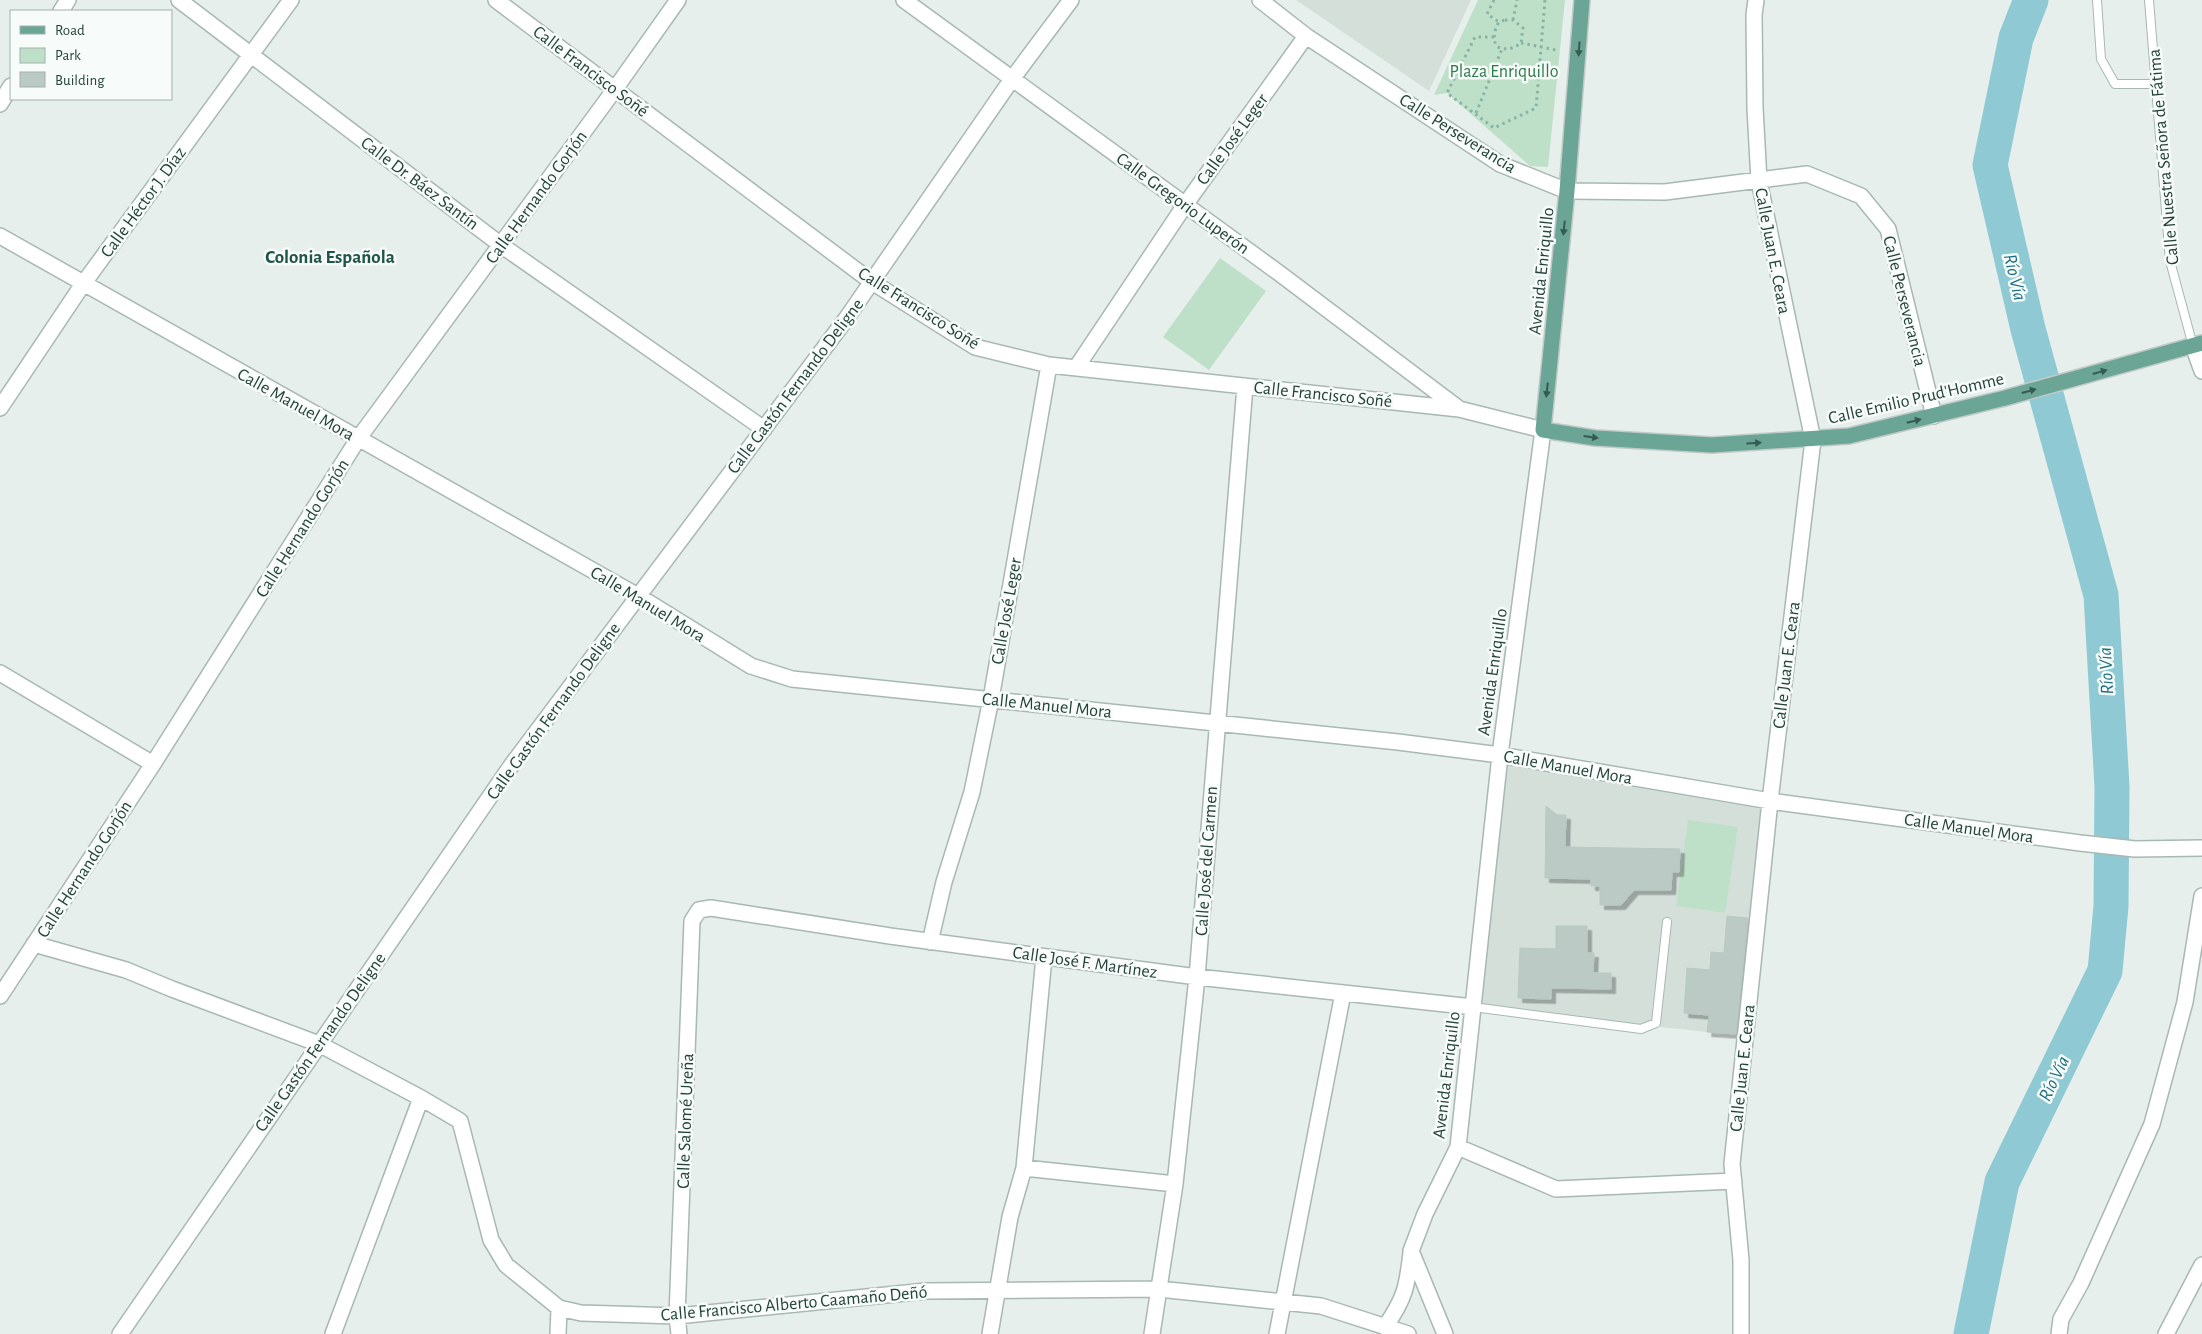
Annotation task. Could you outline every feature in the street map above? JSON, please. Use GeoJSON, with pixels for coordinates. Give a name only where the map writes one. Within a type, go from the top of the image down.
{"type":"FeatureCollection","features":[{"type":"Feature","properties":{"kind":"main road","name":"Avenida Enriquillo"},"geometry":{"type":"LineString","coordinates":[[1543,430],[1568,191],[1582,0]]}},
{"type":"Feature","properties":{"kind":"main road","name":"Calle Emilio Prud'Homme"},"geometry":{"type":"LineString","coordinates":[[1543,430],[1595,438],[1712,445],[1813,440],[1849,436],[2005,398],[2197,344]]}},
{"type":"Feature","properties":{"kind":"street","name":"Calle Dr. Báez Santín"},"geometry":{"type":"LineString","coordinates":[[179,0],[501,245],[764,429]]}},
{"type":"Feature","properties":{"kind":"street","name":"Calle Héctor J. Díaz"},"geometry":{"type":"LineString","coordinates":[[0,408],[83,284],[291,0]]}},
{"type":"Feature","properties":{"kind":"street","name":"Calle Francisco Soñé"},"geometry":{"type":"LineString","coordinates":[[496,0],[872,282],[975,347],[1049,365],[1459,409],[1543,430]]}},
{"type":"Feature","properties":{"kind":"street","name":"Calle Hernando Gorjón"},"geometry":{"type":"LineString","coordinates":[[0,996],[6,976],[34,944],[153,764],[358,439],[615,89],[678,0]]}},
{"type":"Feature","properties":{"kind":"street","name":"Calle Gregorio Luperón"},"geometry":{"type":"LineString","coordinates":[[904,0],[1279,273],[1459,409]]}},
{"type":"Feature","properties":{"kind":"street","name":"Calle Gastón Fernando Deligne"},"geometry":{"type":"LineString","coordinates":[[120,1334],[511,766],[872,282],[1012,79],[1071,0]]}},
{"type":"Feature","properties":{"kind":"street","name":"Calle Perseverancia"},"geometry":{"type":"LineString","coordinates":[[1260,0],[1306,36],[1500,164],[1568,191],[1665,192],[1807,174],[1861,196],[1888,229],[1934,416]]}},
{"type":"Feature","properties":{"kind":"street","name":"Calle Juan E. Ceara"},"geometry":{"type":"LineString","coordinates":[[1741,1334],[1741,1260],[1732,1164],[1770,801],[1813,440],[1759,180],[1755,108],[1754,15],[1756,0]]}},
{"type":"Feature","properties":{"kind":"street","name":"Calle José Leger"},"geometry":{"type":"LineString","coordinates":[[1076,368],[1185,204],[1306,36]]}},
{"type":"Feature","properties":{"kind":"street"},"geometry":{"type":"LineString","coordinates":[[0,104],[10,88]]}},
{"type":"Feature","properties":{"kind":"street","name":"Calle Manuel Mora"},"geometry":{"type":"LineString","coordinates":[[0,236],[638,596],[751,666],[792,679],[1217,723],[1500,755],[1770,801],[2080,843],[2135,849],[2202,848]]}},
{"type":"Feature","properties":{"kind":"street","name":"Calle Nuestra Señora de Fátima"},"geometry":{"type":"LineString","coordinates":[[2197,344],[2202,371]]}},
{"type":"Feature","properties":{"kind":"street","name":"Calle José Leger"},"geometry":{"type":"LineString","coordinates":[[930,942],[944,882],[972,792],[1049,365]]}},
{"type":"Feature","properties":{"kind":"street","name":"Calle José del Carmen"},"geometry":{"type":"LineString","coordinates":[[1152,1334],[1175,1184],[1197,978],[1245,386]]}},
{"type":"Feature","properties":{"kind":"street","name":"Avenida Enriquillo"},"geometry":{"type":"LineString","coordinates":[[1384,1326],[1399,1306],[1407,1286],[1412,1251],[1425,1214],[1458,1147],[1500,755],[1543,430]]}},
{"type":"Feature","properties":{"kind":"street"},"geometry":{"type":"LineString","coordinates":[[0,673],[153,764]]}},
{"type":"Feature","properties":{"kind":"street"},"geometry":{"type":"LineString","coordinates":[[2059,1334],[2062,1319],[2081,1283],[2152,1124],[2185,1002],[2202,896]]}},
{"type":"Feature","properties":{"kind":"street","name":"Calle José F. Martínez"},"geometry":{"type":"LineString","coordinates":[[699,910],[711,908],[930,942],[1197,978],[1473,1006]]}},
{"type":"Feature","properties":{"kind":"street","name":"Calle Salomé Ureña"},"geometry":{"type":"LineString","coordinates":[[679,1334],[677,1316],[692,920],[699,910]]}},
{"type":"Feature","properties":{"kind":"street","name":"Calle Francisco Alberto Caamaño Deñó"},"geometry":{"type":"LineString","coordinates":[[34,944],[126,970],[319,1044],[421,1098],[460,1122],[491,1240],[506,1265],[559,1308],[581,1313],[677,1316],[926,1291],[1159,1289],[1322,1306],[1408,1334]]}},
{"type":"Feature","properties":{"kind":"street"},"geometry":{"type":"LineString","coordinates":[[990,1334],[1010,1217],[1024,1168],[1044,957]]}},
{"type":"Feature","properties":{"kind":"street"},"geometry":{"type":"LineString","coordinates":[[1277,1334],[1342,993]]}},
{"type":"Feature","properties":{"kind":"street"},"geometry":{"type":"LineString","coordinates":[[333,1334],[421,1098]]}},
{"type":"Feature","properties":{"kind":"street"},"geometry":{"type":"LineString","coordinates":[[1458,1147],[1556,1189],[1734,1181]]}},
{"type":"Feature","properties":{"kind":"street"},"geometry":{"type":"LineString","coordinates":[[1024,1168],[1175,1184]]}},
{"type":"Feature","properties":{"kind":"street"},"geometry":{"type":"LineString","coordinates":[[1412,1251],[1445,1334]]}},
{"type":"Feature","properties":{"kind":"street"},"geometry":{"type":"LineString","coordinates":[[2166,1334],[2202,1266]]}},
{"type":"Feature","properties":{"kind":"street"},"geometry":{"type":"LineString","coordinates":[[558,1334],[559,1308]]}},
{"type":"Feature","properties":{"kind":"lane"},"geometry":{"type":"LineString","coordinates":[[2097,0],[2101,59],[2115,84],[2155,84]]}},
{"type":"Feature","properties":{"kind":"lane","name":"Calle Nuestra Señora de Fátima"},"geometry":{"type":"LineString","coordinates":[[2149,0],[2170,261],[2197,344]]}},
{"type":"Feature","properties":{"kind":"lane"},"geometry":{"type":"LineString","coordinates":[[1473,1006],[1641,1029],[1656,1024],[1667,922]]}},
{"type":"Feature","properties":{"kind":"path"},"geometry":{"type":"LineString","coordinates":[[1494,0],[1487,14],[1499,22],[1513,20],[1523,28],[1521,43]]}},
{"type":"Feature","properties":{"kind":"path"},"geometry":{"type":"LineString","coordinates":[[1513,20],[1517,0]]}},
{"type":"Feature","properties":{"kind":"path"},"geometry":{"type":"LineString","coordinates":[[1494,37],[1474,37],[1447,93],[1494,128],[1536,108],[1546,0]]}},
{"type":"Feature","properties":{"kind":"path"},"geometry":{"type":"LineString","coordinates":[[1499,22],[1494,37],[1496,46],[1502,49],[1514,48],[1521,43],[1556,50]]}},
{"type":"Feature","properties":{"kind":"path"},"geometry":{"type":"LineString","coordinates":[[1476,113],[1502,49]]}},
{"type":"Feature","properties":{"kind":"shaded area"},"geometry":{"type":"Polygon","coordinates":[[[1296,0],[1471,0],[1429,91],[1296,0]]]}},
{"type":"Feature","properties":{"kind":"shaded area"},"geometry":{"type":"Polygon","coordinates":[[[1500,755],[1770,801],[1745,1036],[1473,1007],[1500,755]]]}},
{"type":"Feature","properties":{"kind":"green space","name":"Plaza Enriquillo"},"geometry":{"type":"Polygon","coordinates":[[[1478,0],[1565,0],[1548,167],[1530,166],[1447,93],[1434,95],[1478,0]]]}},
{"type":"Feature","properties":{"kind":"green space"},"geometry":{"type":"Polygon","coordinates":[[[1220,258],[1266,291],[1209,370],[1163,337],[1220,258]]]}},
{"type":"Feature","properties":{"kind":"green space"},"geometry":{"type":"Polygon","coordinates":[[[1688,820],[1738,827],[1725,913],[1676,906],[1688,820]]]}},
{"type":"Feature","properties":{"kind":"building"},"geometry":{"type":"Polygon","coordinates":[[[1546,806],[1557,815],[1566,815],[1565,847],[1680,849],[1679,872],[1672,872],[1671,890],[1634,890],[1621,905],[1600,905],[1600,886],[1591,886],[1591,879],[1545,878],[1546,806]]]}},
{"type":"Feature","properties":{"kind":"building"},"geometry":{"type":"Polygon","coordinates":[[[1727,916],[1748,918],[1736,1034],[1707,1032],[1709,1015],[1684,1013],[1687,968],[1710,970],[1711,952],[1724,953],[1727,916]]]}},
{"type":"Feature","properties":{"kind":"building"},"geometry":{"type":"Polygon","coordinates":[[[1556,926],[1587,926],[1587,953],[1594,953],[1593,973],[1611,973],[1611,989],[1551,988],[1551,999],[1518,998],[1520,948],[1556,949],[1556,926]]]}},
{"type":"Feature","properties":{"kind":"waterway","name":"Río Vía"},"geometry":{"type":"LineString","coordinates":[[1971,1334],[2002,1182],[2105,971],[2111,906],[2112,787],[2101,595],[2028,329],[1990,165],[2016,38],[2031,0]]}},
{"type":"Feature","properties":{"kind":"district","name":"Colonia Española"},"geometry":{"type":"Point","coordinates":[330,256]}}]}
